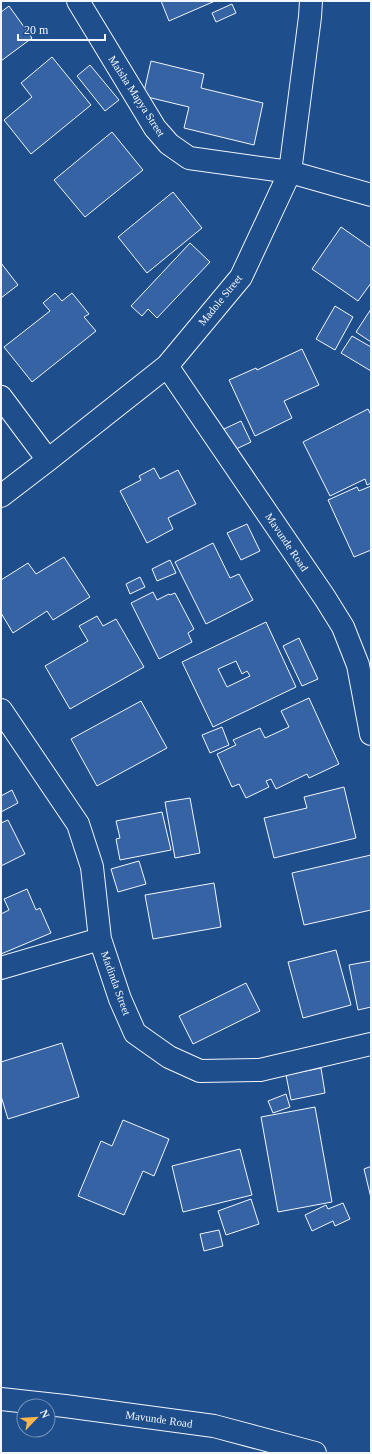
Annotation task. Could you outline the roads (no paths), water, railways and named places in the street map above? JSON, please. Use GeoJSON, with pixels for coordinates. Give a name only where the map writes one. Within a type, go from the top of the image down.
{"type":"FeatureCollection","features":[{"type":"Feature","properties":{"kind":"street","name":"Maisha Mapya Street"},"geometry":{"type":"LineString","coordinates":[[78,1],[155,128],[168,144],[189,158],[290,172]]}},
{"type":"Feature","properties":{"kind":"street","name":"Madole Street"},"geometry":{"type":"LineString","coordinates":[[1,496],[167,366],[241,277],[290,172],[311,1]]}},
{"type":"Feature","properties":{"kind":"street"},"geometry":{"type":"LineString","coordinates":[[290,172],[371,195]]}},
{"type":"Feature","properties":{"kind":"street","name":"Mavunde Road"},"geometry":{"type":"LineString","coordinates":[[167,366],[325,598],[342,627],[358,665],[371,734]]}},
{"type":"Feature","properties":{"kind":"street"},"geometry":{"type":"LineString","coordinates":[[1,397],[48,460]]}},
{"type":"Feature","properties":{"kind":"street","name":"Madinda Street"},"geometry":{"type":"LineString","coordinates":[[1,710],[78,824],[92,867],[100,939],[120,999],[135,1033],[169,1057],[200,1070],[260,1070],[371,1044]]}},
{"type":"Feature","properties":{"kind":"street"},"geometry":{"type":"LineString","coordinates":[[1,968],[100,939]]}},
{"type":"Feature","properties":{"kind":"street","name":"Mavunde Road"},"geometry":{"type":"LineString","coordinates":[[1,1399],[214,1426],[315,1453]]}}]}
